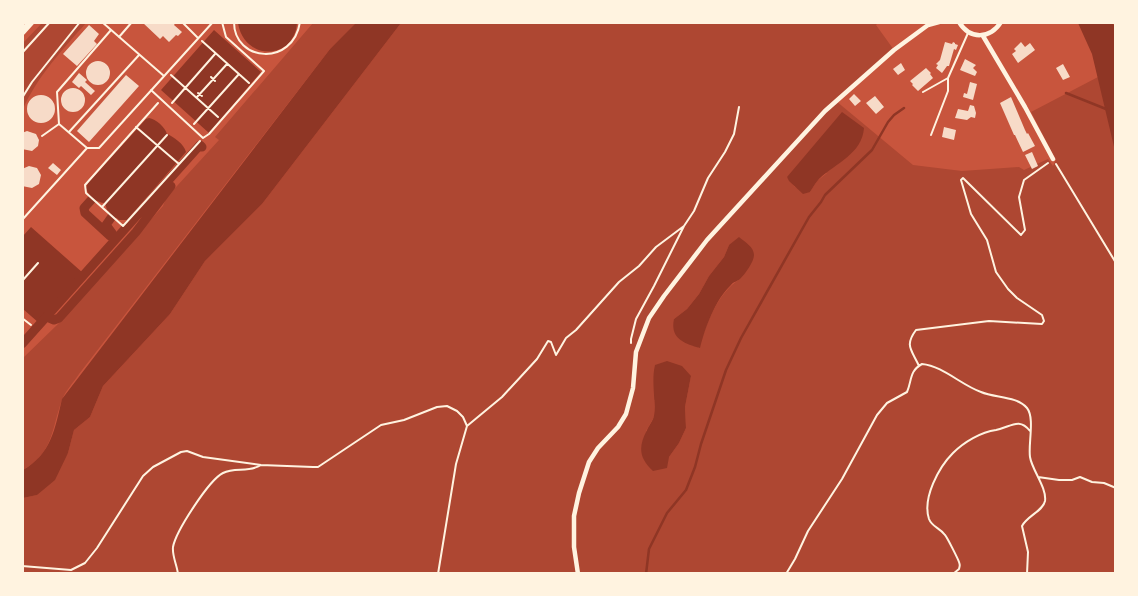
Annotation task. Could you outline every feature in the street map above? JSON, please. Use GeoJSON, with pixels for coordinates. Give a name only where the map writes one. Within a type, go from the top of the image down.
{"type":"FeatureCollection","features":[{"type":"Feature","properties":{"kind":"main road"},"geometry":{"type":"LineString","coordinates":[[22,32],[31,22]]}},
{"type":"Feature","properties":{"kind":"street"},"geometry":{"type":"LineString","coordinates":[[578,574],[574,539],[574,516],[579,493],[589,462],[598,448],[618,427],[626,414],[632,395],[636,352],[649,318],[706,240],[825,111],[894,50],[928,25],[939,22]]}},
{"type":"Feature","properties":{"kind":"street"},"geometry":{"type":"LineString","coordinates":[[959,22],[968,32],[983,36],[996,30],[1001,22]]}},
{"type":"Feature","properties":{"kind":"street"},"geometry":{"type":"LineString","coordinates":[[983,36],[1026,106],[1053,159]]}},
{"type":"Feature","properties":{"kind":"lane"},"geometry":{"type":"LineString","coordinates":[[102,22],[164,76]]}},
{"type":"Feature","properties":{"kind":"lane"},"geometry":{"type":"LineString","coordinates":[[119,37],[132,22]]}},
{"type":"Feature","properties":{"kind":"lane"},"geometry":{"type":"LineString","coordinates":[[182,22],[198,38]]}},
{"type":"Feature","properties":{"kind":"lane"},"geometry":{"type":"LineString","coordinates":[[111,30],[57,92],[59,124],[87,148],[99,148],[213,22]]}},
{"type":"Feature","properties":{"kind":"lane"},"geometry":{"type":"LineString","coordinates":[[150,90],[203,138],[209,134],[264,71],[226,37],[222,22]]}},
{"type":"Feature","properties":{"kind":"lane"},"geometry":{"type":"LineString","coordinates":[[234,22],[237,36],[244,45],[252,51],[263,54],[274,54],[285,50],[293,42],[300,22]]}},
{"type":"Feature","properties":{"kind":"lane"},"geometry":{"type":"LineString","coordinates":[[931,135],[948,91],[948,78],[968,32]]}},
{"type":"Feature","properties":{"kind":"lane"},"geometry":{"type":"LineString","coordinates":[[69,132],[139,55]]}},
{"type":"Feature","properties":{"kind":"lane"},"geometry":{"type":"LineString","coordinates":[[923,92],[948,78]]}},
{"type":"Feature","properties":{"kind":"lane"},"geometry":{"type":"LineString","coordinates":[[42,136],[59,124]]}},
{"type":"Feature","properties":{"kind":"lane"},"geometry":{"type":"LineString","coordinates":[[22,220],[87,148]]}},
{"type":"Feature","properties":{"kind":"lane"},"geometry":{"type":"LineString","coordinates":[[22,318],[31,325]]}},
{"type":"Feature","properties":{"kind":"path"},"geometry":{"type":"LineString","coordinates":[[22,54],[50,22]]}},
{"type":"Feature","properties":{"kind":"path"},"geometry":{"type":"LineString","coordinates":[[22,98],[32,82],[80,22]]}},
{"type":"Feature","properties":{"kind":"path"},"geometry":{"type":"LineString","coordinates":[[203,42],[250,84]]}},
{"type":"Feature","properties":{"kind":"path"},"geometry":{"type":"LineString","coordinates":[[173,101],[216,53]]}},
{"type":"Feature","properties":{"kind":"path"},"geometry":{"type":"LineString","coordinates":[[197,98],[228,64]]}},
{"type":"Feature","properties":{"kind":"path"},"geometry":{"type":"LineString","coordinates":[[196,122],[239,74]]}},
{"type":"Feature","properties":{"kind":"path"},"geometry":{"type":"LineString","coordinates":[[173,76],[220,119]]}},
{"type":"Feature","properties":{"kind":"path"},"geometry":{"type":"LineString","coordinates":[[161,100],[86,183],[85,190],[92,199],[123,226],[203,138]]}},
{"type":"Feature","properties":{"kind":"path"},"geometry":{"type":"LineString","coordinates":[[636,352],[630,339],[636,318],[684,226],[694,211],[708,178],[732,139],[737,125],[739,107]]}},
{"type":"Feature","properties":{"kind":"path"},"geometry":{"type":"LineString","coordinates":[[136,127],[179,164]]}},
{"type":"Feature","properties":{"kind":"path"},"geometry":{"type":"LineString","coordinates":[[102,207],[167,135]]}},
{"type":"Feature","properties":{"kind":"path"},"geometry":{"type":"LineString","coordinates":[[918,366],[908,345],[916,330],[989,322],[1042,324],[1044,321],[1042,315],[1017,298],[1008,289],[996,272],[987,240],[971,214],[961,180],[963,178],[1021,235],[1025,230],[1019,197],[1024,180],[1053,159],[1116,263]]}},
{"type":"Feature","properties":{"kind":"path"},"geometry":{"type":"LineString","coordinates":[[438,574],[454,470],[467,426],[502,397],[537,359],[548,341],[552,342],[556,355],[566,338],[576,330],[619,282],[645,260],[656,247],[684,226]]}},
{"type":"Feature","properties":{"kind":"path"},"geometry":{"type":"LineString","coordinates":[[22,281],[38,264]]}},
{"type":"Feature","properties":{"kind":"path"},"geometry":{"type":"LineString","coordinates":[[786,574],[808,531],[842,479],[877,415],[887,404],[907,392],[911,375],[918,366],[925,364],[979,392],[1015,400],[1023,404],[1030,412],[1031,460],[1045,496],[1044,502],[1022,526],[1028,552],[1026,574]]}},
{"type":"Feature","properties":{"kind":"path"},"geometry":{"type":"LineString","coordinates":[[22,566],[71,570],[85,564],[98,548],[144,476],[153,467],[181,452],[187,451],[203,457],[261,465],[318,466],[381,425],[404,420],[440,406],[451,407],[457,411],[463,417],[467,426]]}},
{"type":"Feature","properties":{"kind":"path"},"geometry":{"type":"LineString","coordinates":[[953,574],[960,567],[960,562],[945,535],[931,523],[927,510],[932,487],[939,473],[954,452],[978,436],[1019,423],[1023,424],[1030,431]]}},
{"type":"Feature","properties":{"kind":"path"},"geometry":{"type":"LineString","coordinates":[[178,574],[173,549],[176,535],[207,490],[223,473],[251,470],[261,465]]}},
{"type":"Feature","properties":{"kind":"path"},"geometry":{"type":"LineString","coordinates":[[1038,477],[1059,480],[1072,480],[1080,477],[1116,488]]}},
{"type":"Feature","properties":{"kind":"shaded area"},"geometry":{"type":"Polygon","coordinates":[[[238,22],[297,23],[294,35],[287,44],[279,50],[269,51],[259,50],[249,44],[242,35],[238,22]]]}},
{"type":"Feature","properties":{"kind":"shaded area"},"geometry":{"type":"Polygon","coordinates":[[[357,22],[401,23],[262,204],[205,261],[170,314],[103,386],[90,417],[74,430],[68,453],[55,480],[37,495],[23,498],[23,470],[32,464],[46,448],[54,430],[62,399],[330,49],[357,22]]]}},
{"type":"Feature","properties":{"kind":"shaded area"},"geometry":{"type":"Polygon","coordinates":[[[42,23],[86,23],[43,75],[23,109],[23,43],[42,23]]]}},
{"type":"Feature","properties":{"kind":"shaded area"},"geometry":{"type":"Polygon","coordinates":[[[313,23],[357,23],[330,49],[67,390],[46,448],[41,456],[23,470],[23,358],[58,324],[163,206],[166,198],[219,140],[215,137],[313,23]]]}},
{"type":"Feature","properties":{"kind":"shaded area"},"geometry":{"type":"Polygon","coordinates":[[[401,23],[878,23],[876,25],[894,50],[836,101],[913,165],[962,171],[1019,167],[1024,170],[1048,159],[1053,166],[1056,160],[1031,112],[1098,77],[1116,147],[1115,573],[23,574],[23,498],[37,495],[68,453],[74,430],[90,417],[103,386],[170,314],[205,261],[262,204],[401,23]],[[827,173],[787,177],[795,187],[810,192],[817,181],[827,173]],[[729,245],[724,257],[687,309],[674,319],[699,348],[709,319],[719,300],[740,279],[729,245]],[[691,376],[654,400],[654,417],[646,431],[669,457],[679,443],[686,428],[685,407],[691,376]]]}},
{"type":"Feature","properties":{"kind":"shaded area"},"geometry":{"type":"Polygon","coordinates":[[[1078,23],[1113,23],[1116,30],[1115,151],[1092,54],[1078,23]]]}},
{"type":"Feature","properties":{"kind":"shaded area"},"geometry":{"type":"Polygon","coordinates":[[[214,30],[261,72],[209,133],[161,90],[214,30]]]}},
{"type":"Feature","properties":{"kind":"shaded area"},"geometry":{"type":"Polygon","coordinates":[[[842,112],[864,128],[859,145],[819,179],[810,192],[803,194],[787,177],[842,112]]]}},
{"type":"Feature","properties":{"kind":"shaded area"},"geometry":{"type":"Polygon","coordinates":[[[149,118],[160,124],[167,134],[181,144],[186,152],[127,220],[119,220],[107,210],[105,203],[96,200],[86,188],[88,183],[146,119],[149,118]]]}},
{"type":"Feature","properties":{"kind":"shaded area"},"geometry":{"type":"Polygon","coordinates":[[[31,227],[83,273],[39,323],[23,309],[23,236],[31,227]]]}},
{"type":"Feature","properties":{"kind":"shaded area"},"geometry":{"type":"Polygon","coordinates":[[[739,237],[752,250],[754,258],[751,264],[742,277],[725,291],[715,306],[700,348],[683,342],[674,331],[674,319],[687,309],[699,294],[709,276],[724,257],[729,245],[739,237]]]}},
{"type":"Feature","properties":{"kind":"shaded area"},"geometry":{"type":"Polygon","coordinates":[[[667,361],[682,366],[691,376],[685,407],[686,428],[679,443],[669,457],[667,468],[653,471],[645,462],[641,447],[654,416],[653,378],[655,365],[667,361]]]}},
{"type":"Feature","properties":{"kind":"building"},"geometry":{"type":"Polygon","coordinates":[[[142,22],[176,22],[174,25],[182,32],[169,42],[163,36],[160,39],[142,22]]]}},
{"type":"Feature","properties":{"kind":"building"},"geometry":{"type":"Polygon","coordinates":[[[89,25],[99,34],[94,41],[97,44],[77,66],[63,54],[89,25]]]}},
{"type":"Feature","properties":{"kind":"building"},"geometry":{"type":"Polygon","coordinates":[[[945,42],[952,44],[953,42],[958,45],[956,50],[954,49],[949,66],[942,73],[936,68],[938,65],[936,64],[940,60],[945,42]]]}},
{"type":"Feature","properties":{"kind":"building"},"geometry":{"type":"Polygon","coordinates":[[[1021,42],[1025,47],[1030,43],[1035,50],[1018,63],[1012,54],[1021,42]]]}},
{"type":"Feature","properties":{"kind":"building"},"geometry":{"type":"Polygon","coordinates":[[[965,59],[976,65],[973,68],[977,72],[975,76],[960,70],[965,59]]]}},
{"type":"Feature","properties":{"kind":"building"},"geometry":{"type":"Polygon","coordinates":[[[98,61],[106,65],[110,73],[106,81],[98,85],[90,81],[86,73],[90,65],[98,61]]]}},
{"type":"Feature","properties":{"kind":"building"},"geometry":{"type":"Polygon","coordinates":[[[901,63],[905,70],[898,75],[893,69],[901,63]]]}},
{"type":"Feature","properties":{"kind":"building"},"geometry":{"type":"Polygon","coordinates":[[[1063,64],[1070,77],[1063,80],[1056,68],[1063,64]]]}},
{"type":"Feature","properties":{"kind":"building"},"geometry":{"type":"Polygon","coordinates":[[[926,68],[933,78],[918,91],[910,81],[926,68]]]}},
{"type":"Feature","properties":{"kind":"building"},"geometry":{"type":"Polygon","coordinates":[[[79,73],[95,91],[91,95],[81,86],[79,88],[72,82],[79,73]]]}},
{"type":"Feature","properties":{"kind":"building"},"geometry":{"type":"Polygon","coordinates":[[[126,75],[139,86],[89,142],[77,131],[126,75]]]}},
{"type":"Feature","properties":{"kind":"building"},"geometry":{"type":"Polygon","coordinates":[[[970,82],[977,84],[973,100],[963,97],[964,93],[967,94],[970,82]]]}},
{"type":"Feature","properties":{"kind":"building"},"geometry":{"type":"Polygon","coordinates":[[[73,88],[81,92],[85,100],[81,108],[73,112],[65,108],[61,100],[65,92],[73,88]]]}},
{"type":"Feature","properties":{"kind":"building"},"geometry":{"type":"Polygon","coordinates":[[[854,94],[861,101],[855,106],[849,99],[854,94]]]}},
{"type":"Feature","properties":{"kind":"building"},"geometry":{"type":"Polygon","coordinates":[[[41,95],[51,99],[55,109],[51,119],[41,123],[31,119],[27,109],[31,99],[41,95]]]}},
{"type":"Feature","properties":{"kind":"building"},"geometry":{"type":"Polygon","coordinates":[[[875,96],[884,107],[876,114],[866,103],[875,96]]]}},
{"type":"Feature","properties":{"kind":"building"},"geometry":{"type":"Polygon","coordinates":[[[1011,97],[1025,130],[1035,146],[1023,152],[1000,103],[1011,97]]]}},
{"type":"Feature","properties":{"kind":"building"},"geometry":{"type":"Polygon","coordinates":[[[970,105],[974,106],[975,118],[971,117],[967,120],[955,118],[958,109],[968,111],[970,105]]]}},
{"type":"Feature","properties":{"kind":"building"},"geometry":{"type":"Polygon","coordinates":[[[944,127],[956,130],[954,140],[942,137],[944,127]]]}},
{"type":"Feature","properties":{"kind":"building"},"geometry":{"type":"Polygon","coordinates":[[[27,131],[36,134],[39,140],[38,146],[32,151],[22,149],[22,133],[27,131]]]}},
{"type":"Feature","properties":{"kind":"building"},"geometry":{"type":"Polygon","coordinates":[[[1032,152],[1038,166],[1032,169],[1025,155],[1032,152]]]}},
{"type":"Feature","properties":{"kind":"building"},"geometry":{"type":"Polygon","coordinates":[[[53,163],[61,170],[57,175],[48,168],[53,163]]]}},
{"type":"Feature","properties":{"kind":"building"},"geometry":{"type":"Polygon","coordinates":[[[29,166],[37,168],[41,175],[39,184],[32,188],[22,186],[22,169],[29,166]]]}},
{"type":"Feature","properties":{"kind":"waterway"},"geometry":{"type":"LineString","coordinates":[[1066,93],[1106,109]]}},
{"type":"Feature","properties":{"kind":"waterway"},"geometry":{"type":"LineString","coordinates":[[646,574],[649,549],[667,513],[686,490],[726,370],[741,338],[809,217],[825,195],[872,150],[888,122],[904,108]]}},
{"type":"Feature","properties":{"kind":"waterway"},"geometry":{"type":"LineString","coordinates":[[22,344],[200,145],[202,147]]}},
{"type":"Feature","properties":{"kind":"waterway"},"geometry":{"type":"LineString","coordinates":[[47,317],[54,320],[59,318],[136,232],[171,186]]}},
{"type":"Feature","properties":{"kind":"waterway"},"geometry":{"type":"LineString","coordinates":[[93,198],[84,208],[85,213],[110,236]]}},
{"type":"Feature","properties":{"kind":"waterway"},"geometry":{"type":"LineString","coordinates":[[112,233],[106,225],[113,215]]}}]}
